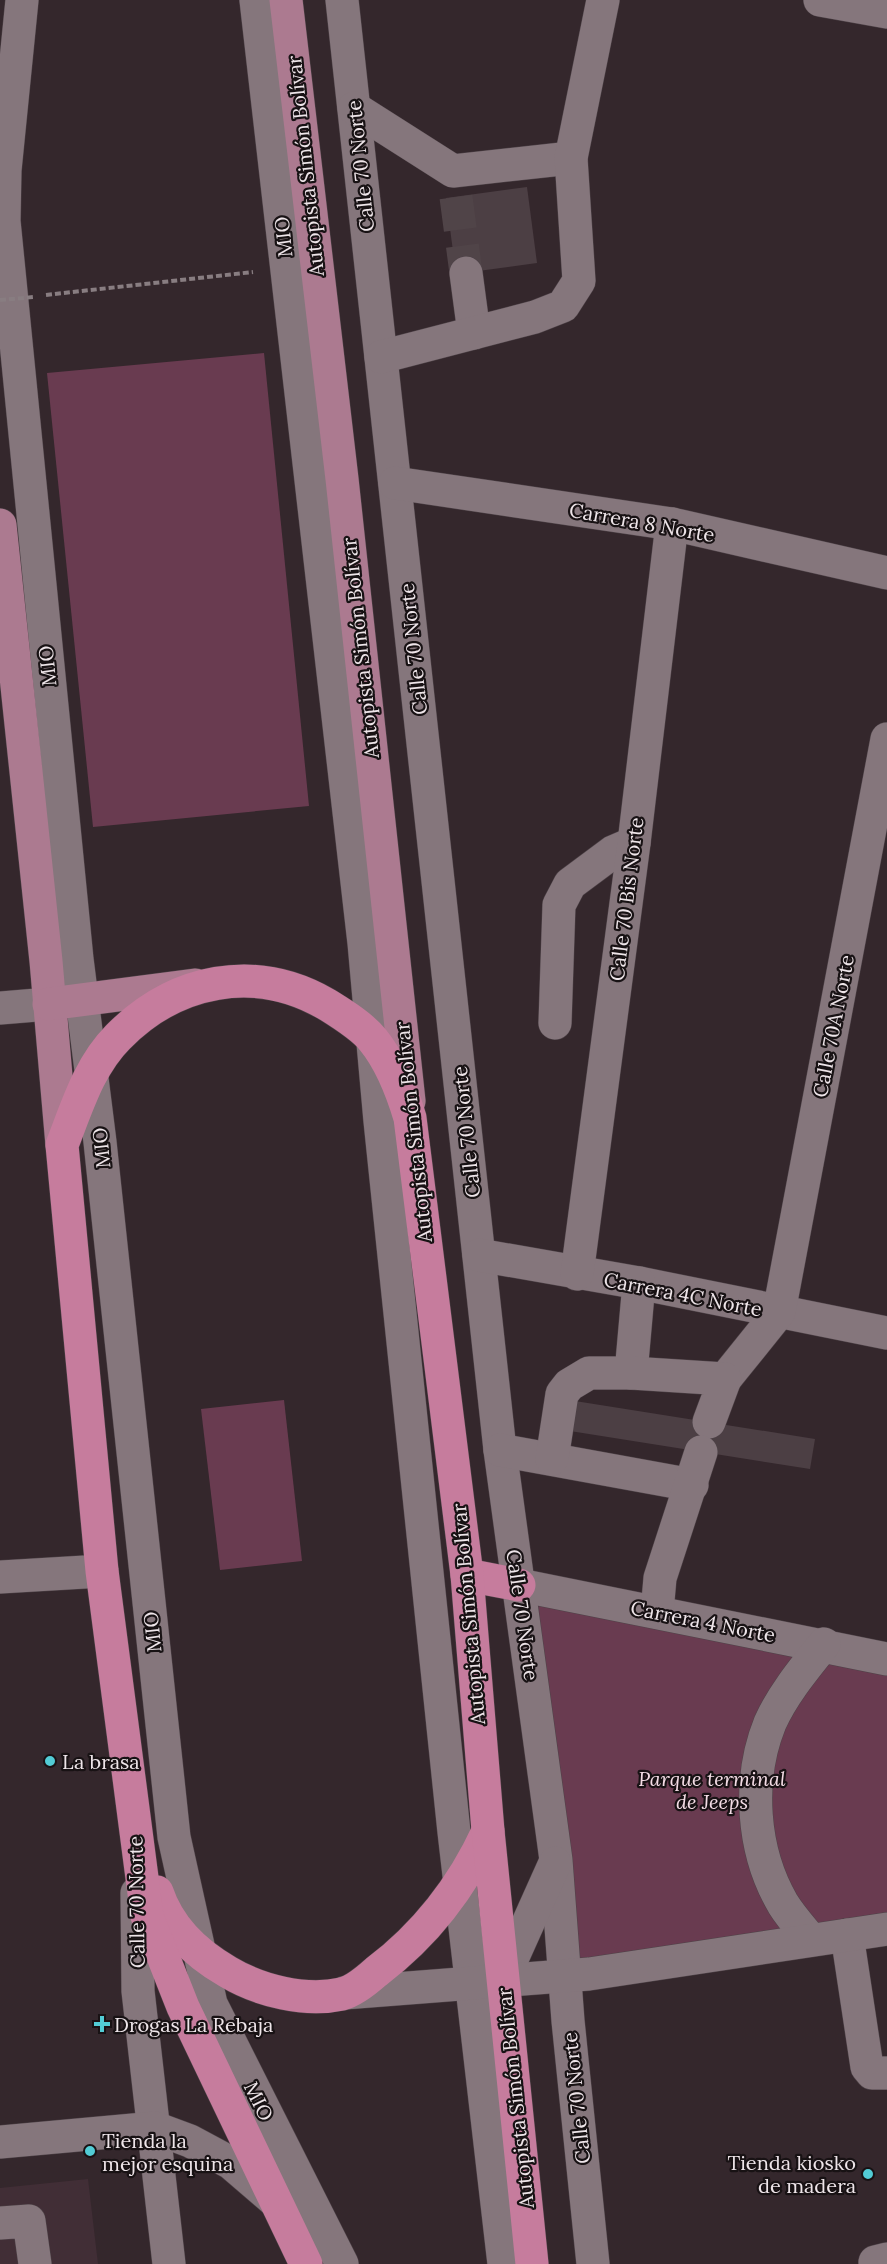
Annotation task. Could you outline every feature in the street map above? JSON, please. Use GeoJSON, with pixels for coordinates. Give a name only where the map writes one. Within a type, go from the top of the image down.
{"type":"FeatureCollection","features":[{"type":"Feature","properties":{"kind":"highway"},"geometry":{"type":"LineString","coordinates":[[306,2264],[183,2007],[147,1916],[102,1571],[62,1145],[92,1074],[117,1038],[137,1019],[185,991],[212,983],[255,981],[298,991],[337,1011],[373,1040],[394,1075],[410,1118]]}},
{"type":"Feature","properties":{"kind":"highway","name":"Autopista Simón Bolívar"},"geometry":{"type":"LineString","coordinates":[[410,1118],[467,1575],[488,1831],[488,1981],[528,2229],[531,2264]]}},
{"type":"Feature","properties":{"kind":"highway"},"geometry":{"type":"LineString","coordinates":[[467,1575],[519,1585]]}},
{"type":"Feature","properties":{"kind":"highway"},"geometry":{"type":"LineString","coordinates":[[135,1825],[164,1913],[185,1939],[202,1954],[238,1978],[269,1989],[320,1996],[344,1993],[367,1979],[409,1945],[428,1926],[460,1884],[488,1831]]}},
{"type":"Feature","properties":{"kind":"highway"},"geometry":{"type":"LineString","coordinates":[[528,2229],[543,2264]]}},
{"type":"Feature","properties":{"kind":"main road","name":"Autopista Simón Bolívar"},"geometry":{"type":"LineString","coordinates":[[286,0],[342,479],[410,1118]]}},
{"type":"Feature","properties":{"kind":"main road"},"geometry":{"type":"LineString","coordinates":[[0,525],[50,1004],[62,1145]]}},
{"type":"Feature","properties":{"kind":"main road"},"geometry":{"type":"LineString","coordinates":[[50,1004],[212,983]]}},
{"type":"Feature","properties":{"kind":"street","name":"MIO"},"geometry":{"type":"LineString","coordinates":[[22,0],[5,170],[4,221],[14,345],[82,1000],[92,1074],[174,1837],[212,2004],[342,2264]]}},
{"type":"Feature","properties":{"kind":"street","name":"MIO"},"geometry":{"type":"LineString","coordinates":[[256,0],[373,1040],[460,1884],[488,1981],[504,2264]]}},
{"type":"Feature","properties":{"kind":"street","name":"Calle 70 Norte"},"geometry":{"type":"LineString","coordinates":[[342,0],[500,1450],[556,1860],[564,1975],[593,2264]]}},
{"type":"Feature","properties":{"kind":"street"},"geometry":{"type":"LineString","coordinates":[[381,357],[535,317],[563,306],[579,281],[571,159],[603,0]]}},
{"type":"Feature","properties":{"kind":"street"},"geometry":{"type":"LineString","coordinates":[[820,0],[887,12]]}},
{"type":"Feature","properties":{"kind":"street"},"geometry":{"type":"LineString","coordinates":[[354,108],[455,184],[571,159]]}},
{"type":"Feature","properties":{"kind":"street"},"geometry":{"type":"LineString","coordinates":[[466,273],[474,333]]}},
{"type":"Feature","properties":{"kind":"street","name":"Carrera 8 Norte"},"geometry":{"type":"LineString","coordinates":[[395,483],[672,524],[887,573]]}},
{"type":"Feature","properties":{"kind":"street","name":"Calle 70 Bis Norte"},"geometry":{"type":"LineString","coordinates":[[577,1274],[634,843],[672,524]]}},
{"type":"Feature","properties":{"kind":"street","name":"Calle 70A Norte"},"geometry":{"type":"LineString","coordinates":[[779,1312],[887,739]]}},
{"type":"Feature","properties":{"kind":"street"},"geometry":{"type":"LineString","coordinates":[[555,1023],[559,905],[570,884],[613,852],[634,843]]}},
{"type":"Feature","properties":{"kind":"street"},"geometry":{"type":"LineString","coordinates":[[0,1008],[50,1004]]}},
{"type":"Feature","properties":{"kind":"street","name":"Carrera 4C Norte"},"geometry":{"type":"LineString","coordinates":[[479,1255],[577,1274],[639,1283],[887,1333]]}},
{"type":"Feature","properties":{"kind":"street"},"geometry":{"type":"LineString","coordinates":[[631,1373],[639,1283]]}},
{"type":"Feature","properties":{"kind":"street"},"geometry":{"type":"LineString","coordinates":[[657,1612],[660,1578],[725,1379],[779,1312]]}},
{"type":"Feature","properties":{"kind":"street"},"geometry":{"type":"LineString","coordinates":[[552,1459],[562,1394],[569,1385],[589,1373],[631,1373],[725,1379]]}},
{"type":"Feature","properties":{"kind":"street"},"geometry":{"type":"LineString","coordinates":[[500,1450],[692,1485]]}},
{"type":"Feature","properties":{"kind":"street"},"geometry":{"type":"LineString","coordinates":[[0,1577],[102,1571]]}},
{"type":"Feature","properties":{"kind":"street","name":"Carrera 4 Norte"},"geometry":{"type":"LineString","coordinates":[[519,1585],[824,1644],[887,1659]]}},
{"type":"Feature","properties":{"kind":"street"},"geometry":{"type":"LineString","coordinates":[[811,1940],[783,1904],[764,1861],[756,1815],[757,1768],[770,1724],[793,1683],[824,1644]]}},
{"type":"Feature","properties":{"kind":"street","name":"Calle 70 Norte"},"geometry":{"type":"LineString","coordinates":[[135,1825],[138,1991],[169,2264]]}},
{"type":"Feature","properties":{"kind":"street"},"geometry":{"type":"LineString","coordinates":[[488,1981],[556,1860]]}},
{"type":"Feature","properties":{"kind":"street"},"geometry":{"type":"LineString","coordinates":[[344,1993],[589,1974],[887,1929]]}},
{"type":"Feature","properties":{"kind":"street"},"geometry":{"type":"LineString","coordinates":[[847,1935],[867,2067],[872,2073],[887,2073]]}},
{"type":"Feature","properties":{"kind":"street"},"geometry":{"type":"LineString","coordinates":[[0,2142],[155,2128],[190,2140],[231,2163],[274,2200]]}},
{"type":"Feature","properties":{"kind":"street"},"geometry":{"type":"LineString","coordinates":[[0,2223],[29,2221],[35,2264]]}},
{"type":"Feature","properties":{"kind":"path"},"geometry":{"type":"LineString","coordinates":[[0,300],[287,269]]}},
{"type":"Feature","properties":{"kind":"shaded area"},"geometry":{"type":"Polygon","coordinates":[[[88,2179],[98,2264],[0,2264],[0,2188],[88,2179]]]}},
{"type":"Feature","properties":{"kind":"green space"},"geometry":{"type":"Polygon","coordinates":[[[264,353],[309,806],[93,827],[47,373],[264,353]]]}},
{"type":"Feature","properties":{"kind":"green space"},"geometry":{"type":"Polygon","coordinates":[[[284,1400],[302,1561],[220,1570],[201,1409],[284,1400]]]}},
{"type":"Feature","properties":{"kind":"green space","name":"Parque terminal de Jeeps"},"geometry":{"type":"Polygon","coordinates":[[[519,1585],[887,1659],[887,1929],[565,1975],[519,1585]]]}},
{"type":"Feature","properties":{"kind":"building"},"geometry":{"type":"Polygon","coordinates":[[[527,187],[537,263],[456,274],[446,198],[527,187]]]}},
{"type":"Feature","properties":{"kind":"building"},"geometry":{"type":"Polygon","coordinates":[[[575,1401],[815,1439],[810,1469],[570,1431],[575,1401]]]}},
{"type":"Feature","properties":{"kind":"tunnel"},"geometry":{"type":"LineString","coordinates":[[456,197],[466,273]]}},
{"type":"Feature","properties":{"kind":"place","name":"La brasa"},"geometry":{"type":"Point","coordinates":[50,1761]}},
{"type":"Feature","properties":{"kind":"place","name":"Drogas La Rebaja"},"geometry":{"type":"Point","coordinates":[102,2024]}},
{"type":"Feature","properties":{"kind":"place","name":"Tienda la mejor esquina"},"geometry":{"type":"Point","coordinates":[90,2151]}},
{"type":"Feature","properties":{"kind":"place","name":"Tienda kiosko de madera"},"geometry":{"type":"Point","coordinates":[868,2174]}}]}
